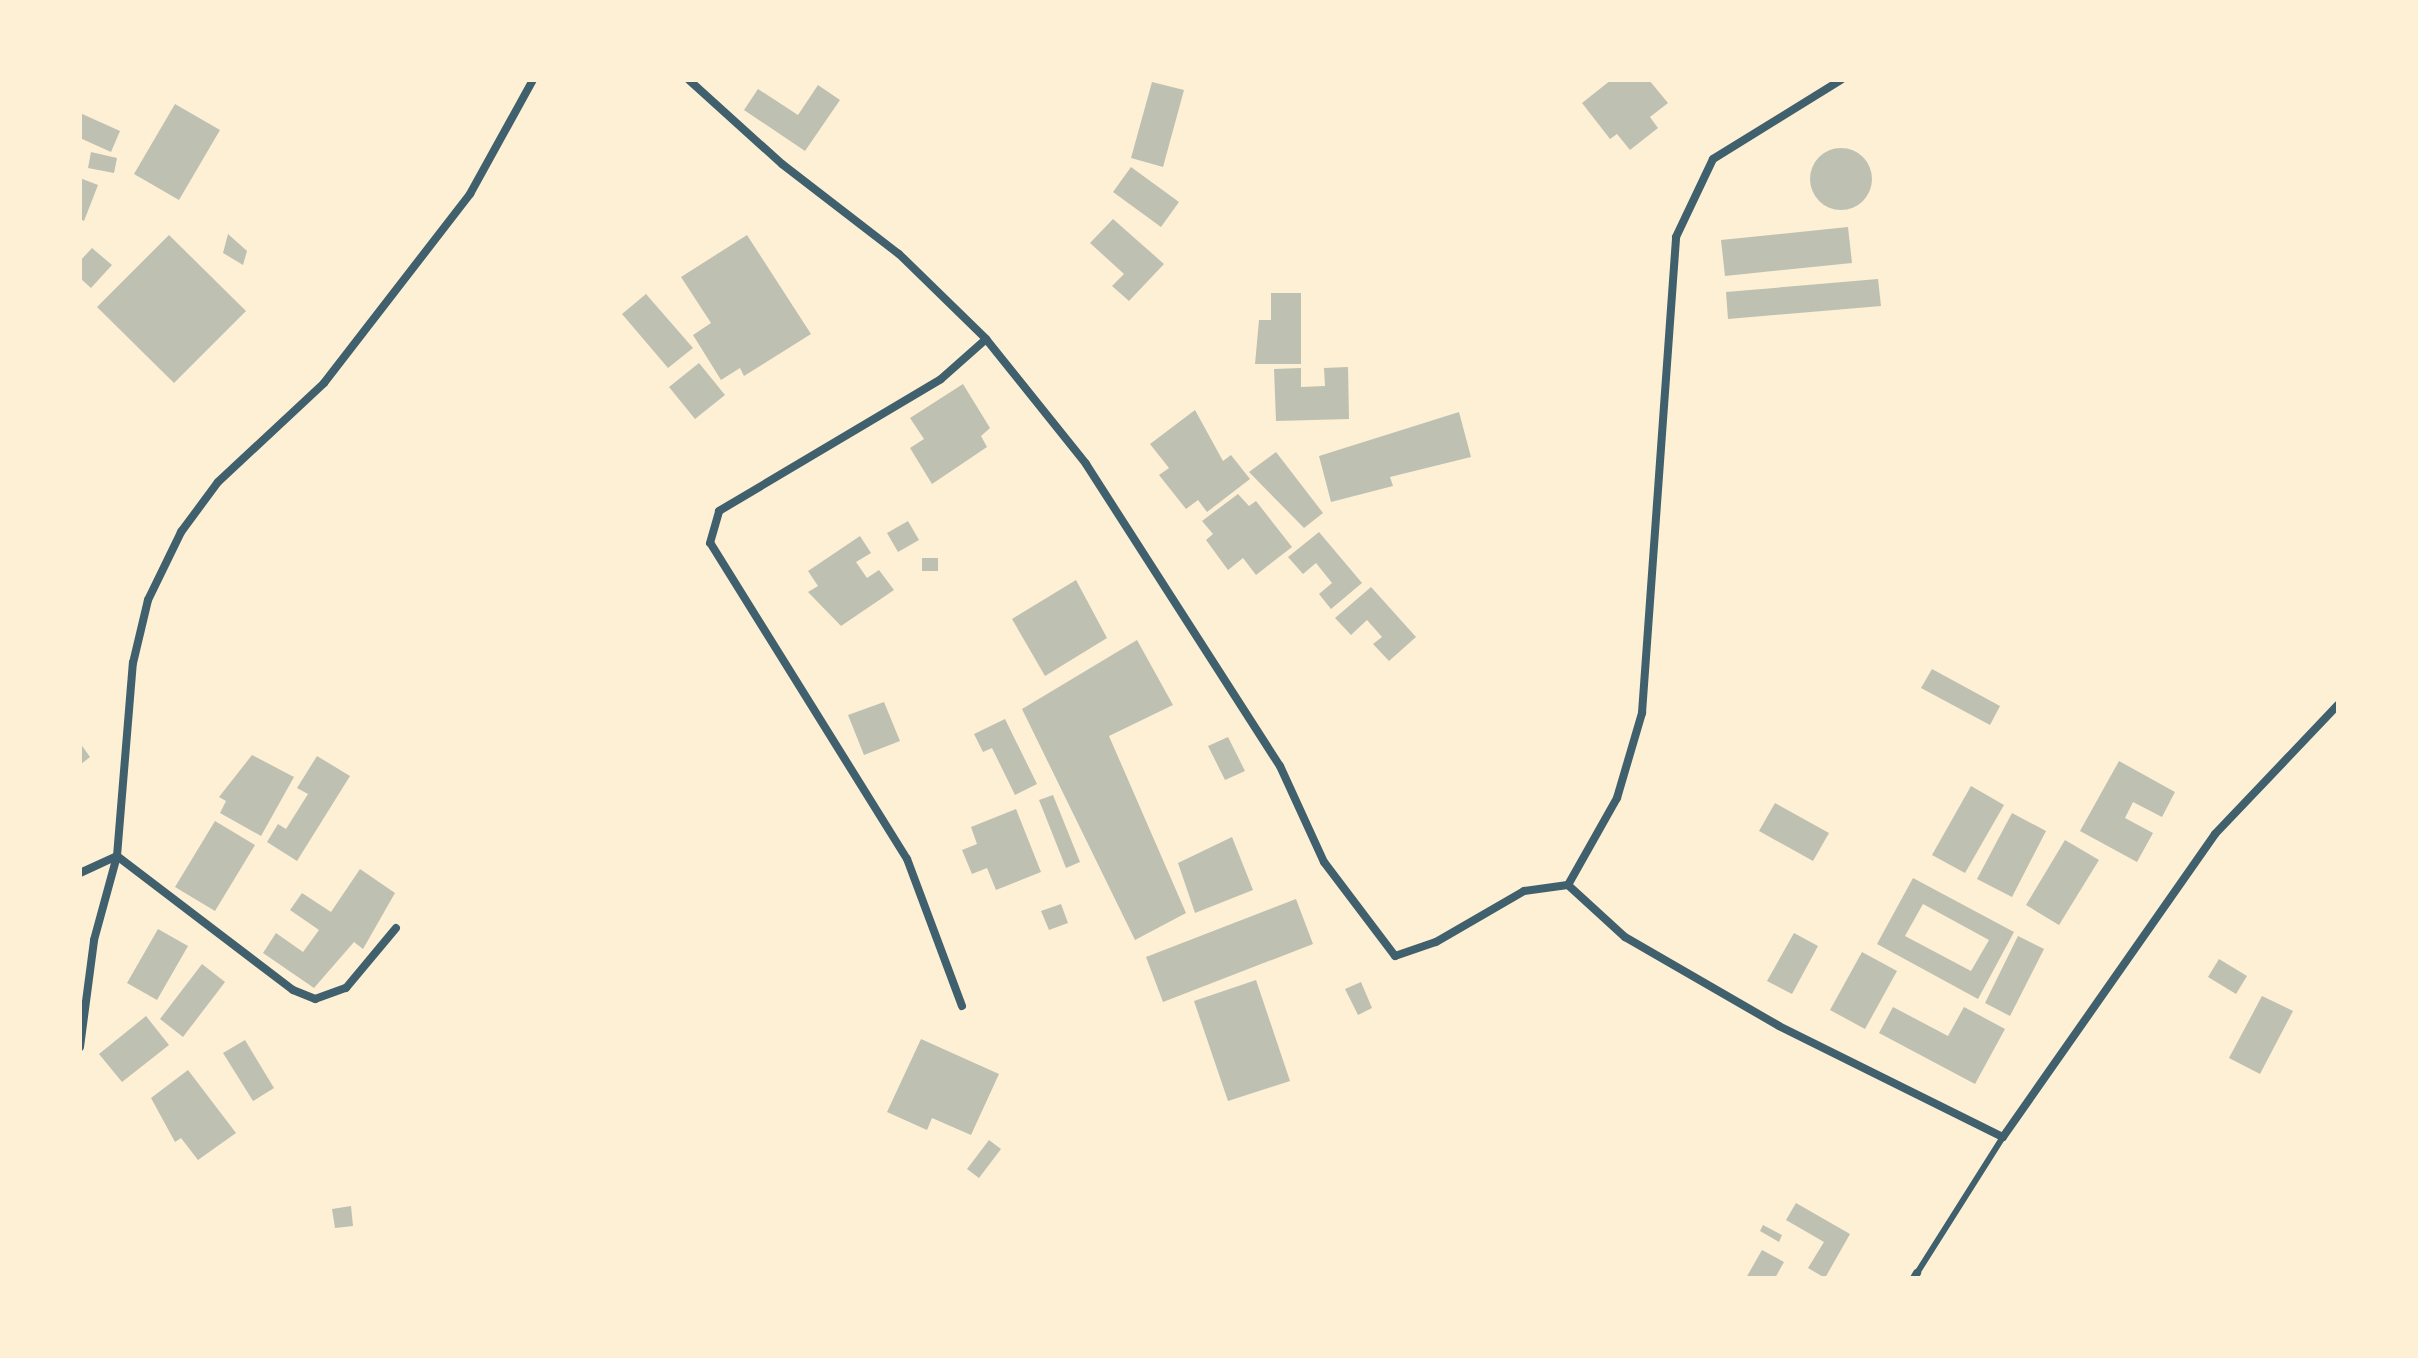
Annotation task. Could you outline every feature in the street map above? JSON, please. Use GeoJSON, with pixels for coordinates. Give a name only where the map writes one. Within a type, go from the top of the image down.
{"type":"FeatureCollection","features":[{"type":"Feature","properties":{"kind":"street"},"geometry":{"type":"LineString","coordinates":[[80,1047],[94,940],[117,856],[133,663],[148,600],[181,532],[218,482],[360,340],[470,194],[533,80]]}},
{"type":"Feature","properties":{"kind":"street"},"geometry":{"type":"LineString","coordinates":[[689,80],[782,164],[899,254],[986,339],[1086,464],[1280,766],[1324,862],[1395,956],[1436,942],[1524,891],[1568,885]]}},
{"type":"Feature","properties":{"kind":"street"},"geometry":{"type":"LineString","coordinates":[[1568,885],[1617,798],[1642,713],[1676,237],[1713,159],[1841,80]]}},
{"type":"Feature","properties":{"kind":"street"},"geometry":{"type":"LineString","coordinates":[[962,1006],[907,859],[710,543],[719,511],[941,379],[986,339]]}},
{"type":"Feature","properties":{"kind":"street"},"geometry":{"type":"LineString","coordinates":[[1568,885],[1625,937],[1791,1033],[2003,1137],[2215,834],[2338,705]]}},
{"type":"Feature","properties":{"kind":"street"},"geometry":{"type":"LineString","coordinates":[[80,873],[117,856]]}},
{"type":"Feature","properties":{"kind":"street"},"geometry":{"type":"LineString","coordinates":[[117,856],[293,990],[315,999],[346,988],[396,928]]}},
{"type":"Feature","properties":{"kind":"lane"},"geometry":{"type":"LineString","coordinates":[[1916,1275],[2003,1137]]}},
{"type":"Feature","properties":{"kind":"building"},"geometry":{"type":"Polygon","coordinates":[[[1611,80],[1649,80],[1668,103],[1650,117],[1658,128],[1630,150],[1617,134],[1610,139],[1582,103],[1611,80]]]}},
{"type":"Feature","properties":{"kind":"building"},"geometry":{"type":"Polygon","coordinates":[[[1152,82],[1184,90],[1163,167],[1131,158],[1152,82]]]}},
{"type":"Feature","properties":{"kind":"building"},"geometry":{"type":"Polygon","coordinates":[[[818,85],[840,100],[805,151],[744,110],[758,89],[798,115],[818,85]]]}},
{"type":"Feature","properties":{"kind":"building"},"geometry":{"type":"Polygon","coordinates":[[[175,104],[220,130],[179,200],[134,174],[175,104]]]}},
{"type":"Feature","properties":{"kind":"building"},"geometry":{"type":"Polygon","coordinates":[[[80,113],[120,131],[111,152],[80,138],[80,113]]]}},
{"type":"Feature","properties":{"kind":"building"},"geometry":{"type":"Polygon","coordinates":[[[1841,148],[1863,157],[1872,179],[1863,201],[1841,210],[1819,201],[1810,179],[1819,157],[1841,148]]]}},
{"type":"Feature","properties":{"kind":"building"},"geometry":{"type":"Polygon","coordinates":[[[91,152],[117,158],[114,173],[88,168],[91,152]]]}},
{"type":"Feature","properties":{"kind":"building"},"geometry":{"type":"Polygon","coordinates":[[[1131,167],[1179,202],[1161,227],[1113,192],[1131,167]]]}},
{"type":"Feature","properties":{"kind":"building"},"geometry":{"type":"Polygon","coordinates":[[[80,178],[98,185],[84,221],[80,219],[80,178]]]}},
{"type":"Feature","properties":{"kind":"building"},"geometry":{"type":"Polygon","coordinates":[[[1113,219],[1164,264],[1129,301],[1112,286],[1124,274],[1090,243],[1113,219]]]}},
{"type":"Feature","properties":{"kind":"building"},"geometry":{"type":"Polygon","coordinates":[[[1848,227],[1852,263],[1725,276],[1721,240],[1848,227]]]}},
{"type":"Feature","properties":{"kind":"building"},"geometry":{"type":"Polygon","coordinates":[[[228,234],[247,251],[243,265],[223,253],[228,234]]]}},
{"type":"Feature","properties":{"kind":"building"},"geometry":{"type":"Polygon","coordinates":[[[169,235],[246,311],[174,383],[97,307],[169,235]]]}},
{"type":"Feature","properties":{"kind":"building"},"geometry":{"type":"Polygon","coordinates":[[[747,235],[811,334],[744,376],[740,368],[721,380],[693,335],[711,323],[681,277],[747,235]]]}},
{"type":"Feature","properties":{"kind":"building"},"geometry":{"type":"Polygon","coordinates":[[[92,248],[112,265],[91,288],[80,278],[80,261],[92,248]]]}},
{"type":"Feature","properties":{"kind":"building"},"geometry":{"type":"Polygon","coordinates":[[[1878,279],[1881,306],[1728,319],[1726,292],[1878,279]]]}},
{"type":"Feature","properties":{"kind":"building"},"geometry":{"type":"Polygon","coordinates":[[[1271,293],[1301,293],[1301,364],[1255,364],[1259,320],[1271,320],[1271,293]]]}},
{"type":"Feature","properties":{"kind":"building"},"geometry":{"type":"Polygon","coordinates":[[[646,294],[693,348],[668,368],[622,314],[646,294]]]}},
{"type":"Feature","properties":{"kind":"building"},"geometry":{"type":"Polygon","coordinates":[[[699,363],[725,395],[695,419],[669,387],[699,363]]]}},
{"type":"Feature","properties":{"kind":"building"},"geometry":{"type":"Polygon","coordinates":[[[1348,367],[1349,419],[1276,421],[1274,369],[1301,368],[1301,387],[1325,386],[1324,368],[1348,367]]]}},
{"type":"Feature","properties":{"kind":"building"},"geometry":{"type":"Polygon","coordinates":[[[963,384],[990,428],[981,436],[987,447],[932,484],[910,448],[924,439],[910,418],[963,384]]]}},
{"type":"Feature","properties":{"kind":"building"},"geometry":{"type":"Polygon","coordinates":[[[1195,410],[1223,461],[1231,455],[1250,479],[1207,512],[1198,500],[1186,509],[1159,475],[1169,468],[1150,444],[1195,410]]]}},
{"type":"Feature","properties":{"kind":"building"},"geometry":{"type":"Polygon","coordinates":[[[1459,412],[1471,457],[1390,477],[1393,486],[1331,502],[1319,456],[1459,412]]]}},
{"type":"Feature","properties":{"kind":"building"},"geometry":{"type":"Polygon","coordinates":[[[1276,452],[1323,513],[1304,528],[1249,472],[1276,452]]]}},
{"type":"Feature","properties":{"kind":"building"},"geometry":{"type":"Polygon","coordinates":[[[1238,494],[1249,506],[1256,501],[1292,547],[1256,575],[1243,558],[1228,570],[1206,540],[1213,534],[1202,521],[1238,494]]]}},
{"type":"Feature","properties":{"kind":"building"},"geometry":{"type":"Polygon","coordinates":[[[908,521],[919,540],[898,552],[887,533],[908,521]]]}},
{"type":"Feature","properties":{"kind":"building"},"geometry":{"type":"Polygon","coordinates":[[[1319,532],[1362,583],[1331,609],[1319,594],[1332,583],[1316,563],[1303,574],[1288,557],[1319,532]]]}},
{"type":"Feature","properties":{"kind":"building"},"geometry":{"type":"Polygon","coordinates":[[[860,536],[871,553],[856,562],[867,578],[879,570],[894,590],[841,626],[808,592],[818,586],[808,571],[860,536]]]}},
{"type":"Feature","properties":{"kind":"building"},"geometry":{"type":"Polygon","coordinates":[[[922,558],[938,558],[938,571],[922,571],[922,558]]]}},
{"type":"Feature","properties":{"kind":"building"},"geometry":{"type":"Polygon","coordinates":[[[1076,580],[1107,638],[1045,676],[1012,619],[1076,580]]]}},
{"type":"Feature","properties":{"kind":"building"},"geometry":{"type":"Polygon","coordinates":[[[1371,587],[1416,637],[1389,661],[1373,644],[1382,637],[1367,620],[1351,635],[1335,618],[1371,587]]]}},
{"type":"Feature","properties":{"kind":"building"},"geometry":{"type":"Polygon","coordinates":[[[1137,640],[1173,705],[1109,736],[1186,913],[1135,940],[1022,709],[1137,640]]]}},
{"type":"Feature","properties":{"kind":"building"},"geometry":{"type":"Polygon","coordinates":[[[1932,669],[2000,706],[1990,725],[1921,688],[1932,669]]]}},
{"type":"Feature","properties":{"kind":"building"},"geometry":{"type":"Polygon","coordinates":[[[884,702],[900,741],[864,755],[848,715],[884,702]]]}},
{"type":"Feature","properties":{"kind":"building"},"geometry":{"type":"Polygon","coordinates":[[[1005,719],[1037,784],[1015,795],[992,748],[983,752],[974,734],[1005,719]]]}},
{"type":"Feature","properties":{"kind":"building"},"geometry":{"type":"Polygon","coordinates":[[[1228,737],[1245,771],[1225,780],[1208,746],[1228,737]]]}},
{"type":"Feature","properties":{"kind":"building"},"geometry":{"type":"Polygon","coordinates":[[[80,743],[90,757],[80,765],[80,743]]]}},
{"type":"Feature","properties":{"kind":"building"},"geometry":{"type":"Polygon","coordinates":[[[252,755],[294,777],[261,836],[220,813],[226,801],[219,797],[252,755]]]}},
{"type":"Feature","properties":{"kind":"building"},"geometry":{"type":"Polygon","coordinates":[[[317,756],[350,776],[297,861],[267,842],[278,824],[286,829],[308,794],[297,788],[317,756]]]}},
{"type":"Feature","properties":{"kind":"building"},"geometry":{"type":"Polygon","coordinates":[[[2119,761],[2175,792],[2162,817],[2133,802],[2125,818],[2153,833],[2137,862],[2080,831],[2119,761]]]}},
{"type":"Feature","properties":{"kind":"building"},"geometry":{"type":"Polygon","coordinates":[[[1971,786],[2004,805],[1965,873],[1932,855],[1971,786]]]}},
{"type":"Feature","properties":{"kind":"building"},"geometry":{"type":"Polygon","coordinates":[[[1053,795],[1080,862],[1066,868],[1039,800],[1053,795]]]}},
{"type":"Feature","properties":{"kind":"building"},"geometry":{"type":"Polygon","coordinates":[[[1775,803],[1829,833],[1813,861],[1759,831],[1775,803]]]}},
{"type":"Feature","properties":{"kind":"building"},"geometry":{"type":"Polygon","coordinates":[[[1016,809],[1041,872],[996,890],[987,868],[972,874],[962,850],[977,844],[971,827],[1016,809]]]}},
{"type":"Feature","properties":{"kind":"building"},"geometry":{"type":"Polygon","coordinates":[[[2012,813],[2046,831],[2012,897],[1977,879],[2012,813]]]}},
{"type":"Feature","properties":{"kind":"building"},"geometry":{"type":"Polygon","coordinates":[[[215,821],[255,845],[215,911],[175,887],[215,821]]]}},
{"type":"Feature","properties":{"kind":"building"},"geometry":{"type":"Polygon","coordinates":[[[1232,837],[1253,890],[1195,913],[1178,863],[1232,837]]]}},
{"type":"Feature","properties":{"kind":"building"},"geometry":{"type":"Polygon","coordinates":[[[2065,840],[2099,860],[2059,925],[2026,905],[2065,840]]]}},
{"type":"Feature","properties":{"kind":"building"},"geometry":{"type":"Polygon","coordinates":[[[360,869],[395,893],[363,949],[354,942],[314,988],[263,953],[276,933],[303,952],[319,930],[290,910],[302,893],[331,912],[360,869]]]}},
{"type":"Feature","properties":{"kind":"building"},"geometry":{"type":"Polygon","coordinates":[[[1913,878],[2014,932],[1978,999],[1877,944],[1913,878]],[[1923,904],[1905,936],[1971,971],[1989,940],[1923,904]]]}},
{"type":"Feature","properties":{"kind":"building"},"geometry":{"type":"Polygon","coordinates":[[[1296,899],[1313,944],[1163,1002],[1146,957],[1296,899]]]}},
{"type":"Feature","properties":{"kind":"building"},"geometry":{"type":"Polygon","coordinates":[[[1061,904],[1068,923],[1049,930],[1041,911],[1061,904]]]}},
{"type":"Feature","properties":{"kind":"building"},"geometry":{"type":"Polygon","coordinates":[[[158,929],[188,946],[157,1000],[127,983],[158,929]]]}},
{"type":"Feature","properties":{"kind":"building"},"geometry":{"type":"Polygon","coordinates":[[[1794,933],[1818,946],[1792,994],[1767,981],[1794,933]]]}},
{"type":"Feature","properties":{"kind":"building"},"geometry":{"type":"Polygon","coordinates":[[[2018,936],[2044,949],[2010,1016],[1985,1003],[2018,936]]]}},
{"type":"Feature","properties":{"kind":"building"},"geometry":{"type":"Polygon","coordinates":[[[1862,952],[1897,971],[1865,1029],[1830,1010],[1862,952]]]}},
{"type":"Feature","properties":{"kind":"building"},"geometry":{"type":"Polygon","coordinates":[[[2219,959],[2247,976],[2236,994],[2208,977],[2219,959]]]}},
{"type":"Feature","properties":{"kind":"building"},"geometry":{"type":"Polygon","coordinates":[[[202,964],[225,982],[183,1037],[160,1019],[202,964]]]}},
{"type":"Feature","properties":{"kind":"building"},"geometry":{"type":"Polygon","coordinates":[[[1256,980],[1290,1081],[1228,1101],[1194,1001],[1256,980]]]}},
{"type":"Feature","properties":{"kind":"building"},"geometry":{"type":"Polygon","coordinates":[[[1361,982],[1372,1008],[1358,1015],[1345,989],[1361,982]]]}},
{"type":"Feature","properties":{"kind":"building"},"geometry":{"type":"Polygon","coordinates":[[[2262,996],[2293,1011],[2260,1074],[2229,1058],[2262,996]]]}},
{"type":"Feature","properties":{"kind":"building"},"geometry":{"type":"Polygon","coordinates":[[[1893,1007],[1948,1036],[1964,1007],[2005,1029],[1975,1084],[1879,1033],[1893,1007]]]}},
{"type":"Feature","properties":{"kind":"building"},"geometry":{"type":"Polygon","coordinates":[[[146,1016],[169,1045],[122,1082],[99,1054],[146,1016]]]}},
{"type":"Feature","properties":{"kind":"building"},"geometry":{"type":"Polygon","coordinates":[[[921,1039],[999,1074],[971,1135],[932,1118],[927,1130],[887,1112],[921,1039]]]}},
{"type":"Feature","properties":{"kind":"building"},"geometry":{"type":"Polygon","coordinates":[[[245,1040],[274,1088],[253,1101],[223,1053],[245,1040]]]}},
{"type":"Feature","properties":{"kind":"building"},"geometry":{"type":"Polygon","coordinates":[[[188,1070],[236,1133],[198,1160],[181,1138],[175,1142],[151,1098],[188,1070]]]}},
{"type":"Feature","properties":{"kind":"building"},"geometry":{"type":"Polygon","coordinates":[[[989,1140],[1001,1149],[979,1178],[967,1169],[989,1140]]]}},
{"type":"Feature","properties":{"kind":"building"},"geometry":{"type":"Polygon","coordinates":[[[1796,1203],[1850,1234],[1825,1278],[1808,1268],[1824,1242],[1786,1220],[1796,1203]]]}},
{"type":"Feature","properties":{"kind":"building"},"geometry":{"type":"Polygon","coordinates":[[[351,1206],[353,1226],[335,1228],[332,1209],[351,1206]]]}},
{"type":"Feature","properties":{"kind":"building"},"geometry":{"type":"Polygon","coordinates":[[[1763,1225],[1782,1235],[1779,1242],[1760,1231],[1763,1225]]]}},
{"type":"Feature","properties":{"kind":"building"},"geometry":{"type":"Polygon","coordinates":[[[1762,1250],[1784,1262],[1775,1278],[1746,1278],[1762,1250]]]}}]}
